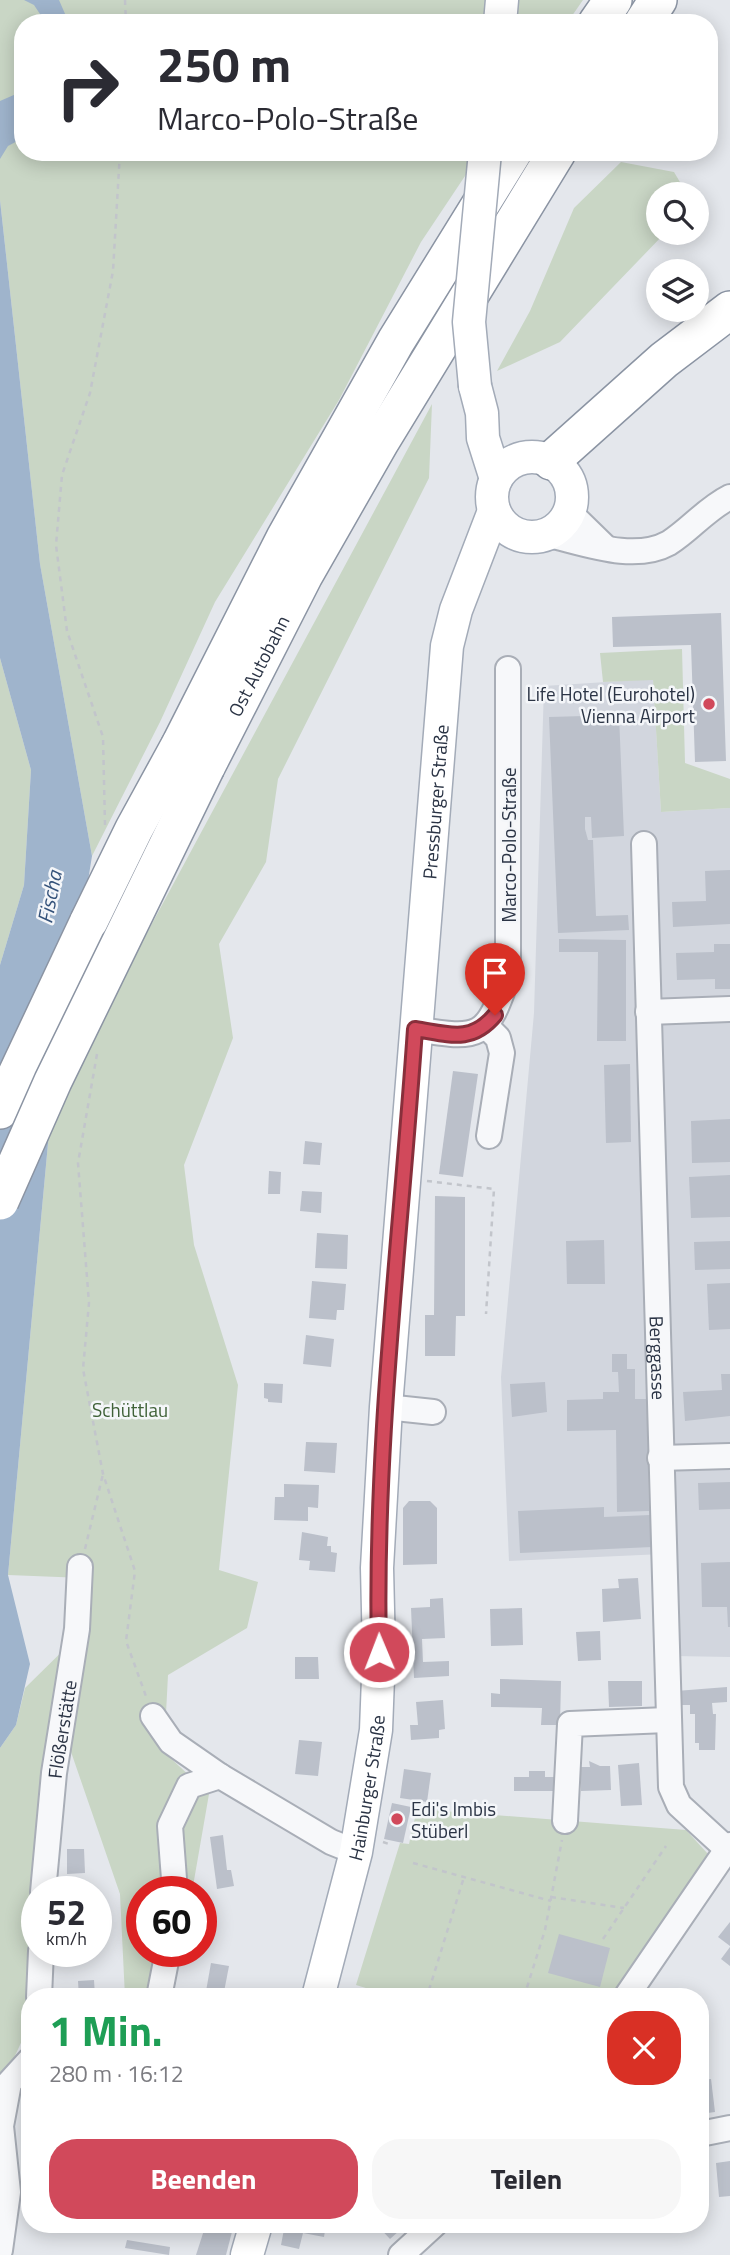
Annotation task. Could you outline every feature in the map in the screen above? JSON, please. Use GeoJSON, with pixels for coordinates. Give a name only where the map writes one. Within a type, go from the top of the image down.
{"type":"FeatureCollection","features":[{"type":"Feature","properties":{"kind":"highway","name":"Ost Autobahn"},"geometry":{"type":"LineString","coordinates":[[0,1201],[285,538],[396,341],[507,161]]}},
{"type":"Feature","properties":{"kind":"highway","name":"Ost Autobahn"},"geometry":{"type":"LineString","coordinates":[[0,1110],[134,829],[193,756],[552,161]]}},
{"type":"Feature","properties":{"kind":"highway"},"geometry":{"type":"LineString","coordinates":[[553,478],[664,360],[730,310]]}},
{"type":"Feature","properties":{"kind":"highway"},"geometry":{"type":"LineString","coordinates":[[553,478],[605,442],[695,362],[730,337]]}},
{"type":"Feature","properties":{"kind":"main road"},"geometry":{"type":"LineString","coordinates":[[484,161],[469,321],[483,438],[496,479]]}},
{"type":"Feature","properties":{"kind":"main road"},"geometry":{"type":"LineString","coordinates":[[469,576],[535,535],[563,522],[553,478],[478,399]]}},
{"type":"Feature","properties":{"kind":"main road"},"geometry":{"type":"LineString","coordinates":[[535,535],[506,527],[494,511],[492,494],[496,479],[508,465],[553,478]]}},
{"type":"Feature","properties":{"kind":"main road","name":"Pressburger Straße"},"geometry":{"type":"LineString","coordinates":[[415,1029],[447,646],[456,610],[494,511]]}},
{"type":"Feature","properties":{"kind":"main road","name":"Hainburger Straße"},"geometry":{"type":"LineString","coordinates":[[321,1988],[370,1847],[379,1652],[377,1568],[386,1407],[415,1029]]}},
{"type":"Feature","properties":{"kind":"main road"},"geometry":{"type":"LineString","coordinates":[[247,2255],[253,2233]]}},
{"type":"Feature","properties":{"kind":"street"},"geometry":{"type":"LineString","coordinates":[[553,478],[605,546]]}},
{"type":"Feature","properties":{"kind":"street"},"geometry":{"type":"LineString","coordinates":[[535,535],[625,551],[646,551],[667,544],[710,507],[730,497]]}},
{"type":"Feature","properties":{"kind":"street","name":"Marco-Polo-Straße"},"geometry":{"type":"LineString","coordinates":[[486,1026],[495,1015],[508,975],[508,668]]}},
{"type":"Feature","properties":{"kind":"street","name":"Berggasse"},"geometry":{"type":"LineString","coordinates":[[644,844],[671,1787],[679,1805],[729,1847]]}},
{"type":"Feature","properties":{"kind":"street"},"geometry":{"type":"LineString","coordinates":[[648,1012],[730,1009]]}},
{"type":"Feature","properties":{"kind":"street"},"geometry":{"type":"LineString","coordinates":[[415,1029],[462,1037],[486,1026],[498,1038],[502,1053],[489,1136]]}},
{"type":"Feature","properties":{"kind":"street"},"geometry":{"type":"LineString","coordinates":[[386,1407],[433,1412]]}},
{"type":"Feature","properties":{"kind":"street"},"geometry":{"type":"LineString","coordinates":[[660,1458],[730,1456]]}},
{"type":"Feature","properties":{"kind":"street","name":"Flößerstätte"},"geometry":{"type":"LineString","coordinates":[[44,1876],[54,1773],[77,1629],[80,1567]]}},
{"type":"Feature","properties":{"kind":"street"},"geometry":{"type":"LineString","coordinates":[[153,1716],[171,1742],[220,1776],[331,1842],[370,1847]]}},
{"type":"Feature","properties":{"kind":"street"},"geometry":{"type":"LineString","coordinates":[[565,1821],[570,1724],[667,1720]]}},
{"type":"Feature","properties":{"kind":"street"},"geometry":{"type":"LineString","coordinates":[[174,1876],[170,1826],[189,1786],[220,1776]]}},
{"type":"Feature","properties":{"kind":"street"},"geometry":{"type":"LineString","coordinates":[[633,1988],[722,1876],[729,1847]]}},
{"type":"Feature","properties":{"kind":"street"},"geometry":{"type":"LineString","coordinates":[[39,1988],[40,1967]]}},
{"type":"Feature","properties":{"kind":"street"},"geometry":{"type":"LineString","coordinates":[[161,1988],[165,1967]]}},
{"type":"Feature","properties":{"kind":"street"},"geometry":{"type":"LineString","coordinates":[[0,2250],[8,2192],[1,2126],[9,2084],[21,2070]]}},
{"type":"Feature","properties":{"kind":"street"},"geometry":{"type":"LineString","coordinates":[[709,2132],[730,2128]]}},
{"type":"Feature","properties":{"kind":"street"},"geometry":{"type":"LineString","coordinates":[[401,2255],[425,2233]]}},
{"type":"Feature","properties":{"kind":"path"},"geometry":{"type":"LineString","coordinates":[[105,833],[103,737],[68,631],[56,545],[62,475],[90,393],[113,271],[119,161]]}},
{"type":"Feature","properties":{"kind":"path"},"geometry":{"type":"LineString","coordinates":[[98,1047],[78,1163],[89,1303],[83,1369],[103,1474],[135,1571],[126,1641],[153,1716]]}},
{"type":"Feature","properties":{"kind":"path"},"geometry":{"type":"LineString","coordinates":[[404,1177],[494,1189],[486,1314]]}},
{"type":"Feature","properties":{"kind":"path"},"geometry":{"type":"LineString","coordinates":[[80,1567],[103,1474]]}},
{"type":"Feature","properties":{"kind":"path"},"geometry":{"type":"LineString","coordinates":[[527,1988],[545,1930],[565,1821]]}},
{"type":"Feature","properties":{"kind":"path"},"geometry":{"type":"LineString","coordinates":[[370,1847],[392,1845]]}},
{"type":"Feature","properties":{"kind":"path"},"geometry":{"type":"LineString","coordinates":[[603,1939],[666,1846]]}},
{"type":"Feature","properties":{"kind":"path"},"geometry":{"type":"LineString","coordinates":[[413,1863],[551,1899],[624,1908]]}},
{"type":"Feature","properties":{"kind":"path"},"geometry":{"type":"LineString","coordinates":[[430,1988],[464,1877]]}},
{"type":"Feature","properties":{"kind":"shaded area"},"geometry":{"type":"Polygon","coordinates":[[[653,679],[661,812],[730,808],[730,1657],[675,1656],[663,1554],[509,1561],[501,1377],[534,1013],[544,686],[653,679]]]}},
{"type":"Feature","properties":{"kind":"green space"},"geometry":{"type":"Polygon","coordinates":[[[0,0],[583,0],[573,14],[14,14],[14,161],[475,161],[421,242],[339,400],[215,602],[160,722],[92,856],[40,564],[0,200],[0,0]]]}},
{"type":"Feature","properties":{"kind":"green space"},"geometry":{"type":"Polygon","coordinates":[[[621,162],[674,172],[680,182],[646,182],[646,245],[653,245],[560,342],[497,371],[530,311],[574,208],[621,162]]]}},
{"type":"Feature","properties":{"kind":"green space","name":"Schüttlau"},"geometry":{"type":"Polygon","coordinates":[[[432,404],[429,478],[278,779],[266,862],[219,944],[233,1038],[184,1165],[194,1245],[238,1385],[219,1570],[258,1582],[247,1628],[168,1675],[164,1752],[209,1794],[195,1876],[126,1876],[126,1967],[178,1967],[175,1988],[125,1988],[120,1894],[70,1749],[46,1771],[38,1876],[21,1876],[21,1967],[30,1967],[29,1988],[21,1988],[21,2043],[3,2082],[0,2102],[0,1748],[16,1725],[25,1688],[87,1627],[84,1578],[8,1575],[51,1111],[432,404]]]}},
{"type":"Feature","properties":{"kind":"green space"},"geometry":{"type":"Polygon","coordinates":[[[682,649],[685,763],[730,779],[730,808],[661,812],[653,680],[603,682],[600,653],[682,649]]]}},
{"type":"Feature","properties":{"kind":"green space"},"geometry":{"type":"Polygon","coordinates":[[[0,658],[31,770],[24,885],[0,965],[0,658]]]}},
{"type":"Feature","properties":{"kind":"green space"},"geometry":{"type":"Polygon","coordinates":[[[417,1809],[686,1830],[708,1854],[622,1988],[366,1988],[356,1985],[400,1843],[409,1844],[417,1809]]]}},
{"type":"Feature","properties":{"kind":"water"},"geometry":{"type":"Polygon","coordinates":[[[24,0],[59,0],[65,14],[40,14],[34,5],[24,0]]]}},
{"type":"Feature","properties":{"kind":"water"},"geometry":{"type":"Polygon","coordinates":[[[14,95],[14,143],[8,146],[0,159],[0,101],[14,95]]]}},
{"type":"Feature","properties":{"kind":"water","name":"Fischa"},"geometry":{"type":"Polygon","coordinates":[[[0,200],[40,564],[92,856],[51,1111],[8,1575],[30,1664],[16,1725],[0,1748],[0,965],[24,885],[31,770],[0,658],[0,200]]]}},
{"type":"Feature","properties":{"kind":"building","name":"Life Hotel (Eurohotel) Vienna Airport"},"geometry":{"type":"Polygon","coordinates":[[[721,613],[726,761],[695,762],[691,645],[613,647],[612,617],[721,613]]]}},
{"type":"Feature","properties":{"kind":"building"},"geometry":{"type":"Polygon","coordinates":[[[619,715],[624,836],[592,838],[591,817],[585,817],[585,829],[588,840],[593,840],[596,916],[628,915],[629,930],[558,933],[549,717],[619,715]]]}},
{"type":"Feature","properties":{"kind":"building"},"geometry":{"type":"Polygon","coordinates":[[[730,870],[730,924],[673,927],[672,902],[706,901],[705,871],[730,870]]]}},
{"type":"Feature","properties":{"kind":"building"},"geometry":{"type":"Polygon","coordinates":[[[559,939],[626,940],[626,1041],[597,1041],[598,952],[559,952],[559,939]]]}},
{"type":"Feature","properties":{"kind":"building"},"geometry":{"type":"Polygon","coordinates":[[[714,944],[730,944],[730,989],[715,989],[715,979],[677,980],[676,953],[714,952],[714,944]]]}},
{"type":"Feature","properties":{"kind":"building"},"geometry":{"type":"Polygon","coordinates":[[[630,1064],[631,1142],[606,1143],[604,1065],[630,1064]]]}},
{"type":"Feature","properties":{"kind":"building"},"geometry":{"type":"Polygon","coordinates":[[[453,1071],[478,1074],[463,1177],[439,1174],[453,1071]]]}},
{"type":"Feature","properties":{"kind":"building"},"geometry":{"type":"Polygon","coordinates":[[[730,1119],[730,1162],[692,1163],[691,1121],[730,1119]]]}},
{"type":"Feature","properties":{"kind":"building"},"geometry":{"type":"Polygon","coordinates":[[[305,1141],[322,1143],[320,1165],[303,1164],[305,1141]]]}},
{"type":"Feature","properties":{"kind":"building"},"geometry":{"type":"Polygon","coordinates":[[[269,1171],[281,1172],[280,1194],[268,1194],[269,1171]]]}},
{"type":"Feature","properties":{"kind":"building"},"geometry":{"type":"Polygon","coordinates":[[[730,1175],[730,1217],[691,1218],[689,1177],[730,1175]]]}},
{"type":"Feature","properties":{"kind":"building"},"geometry":{"type":"Polygon","coordinates":[[[302,1191],[322,1192],[321,1213],[300,1211],[302,1191]]]}},
{"type":"Feature","properties":{"kind":"building"},"geometry":{"type":"Polygon","coordinates":[[[435,1196],[465,1197],[465,1316],[456,1316],[455,1356],[425,1356],[425,1315],[434,1315],[435,1196]]]}},
{"type":"Feature","properties":{"kind":"building"},"geometry":{"type":"Polygon","coordinates":[[[317,1233],[348,1235],[347,1269],[315,1268],[317,1233]]]}},
{"type":"Feature","properties":{"kind":"building"},"geometry":{"type":"Polygon","coordinates":[[[604,1240],[605,1284],[567,1284],[566,1241],[604,1240]]]}},
{"type":"Feature","properties":{"kind":"building"},"geometry":{"type":"Polygon","coordinates":[[[730,1241],[730,1269],[695,1270],[694,1242],[730,1241]]]}},
{"type":"Feature","properties":{"kind":"building"},"geometry":{"type":"Polygon","coordinates":[[[312,1281],[346,1284],[344,1310],[337,1310],[336,1320],[309,1318],[312,1281]]]}},
{"type":"Feature","properties":{"kind":"building"},"geometry":{"type":"Polygon","coordinates":[[[730,1283],[730,1329],[709,1330],[707,1284],[730,1283]]]}},
{"type":"Feature","properties":{"kind":"building"},"geometry":{"type":"Polygon","coordinates":[[[306,1335],[334,1339],[331,1367],[303,1364],[306,1335]]]}},
{"type":"Feature","properties":{"kind":"building"},"geometry":{"type":"Polygon","coordinates":[[[612,1354],[627,1354],[627,1369],[635,1369],[635,1399],[647,1399],[649,1511],[617,1512],[616,1430],[567,1431],[567,1400],[603,1399],[603,1392],[619,1392],[618,1372],[612,1372],[612,1354]]]}},
{"type":"Feature","properties":{"kind":"building"},"geometry":{"type":"Polygon","coordinates":[[[721,1374],[730,1374],[730,1416],[685,1421],[683,1392],[722,1390],[721,1374]]]}},
{"type":"Feature","properties":{"kind":"building"},"geometry":{"type":"Polygon","coordinates":[[[545,1382],[547,1412],[512,1417],[510,1384],[545,1382]]]}},
{"type":"Feature","properties":{"kind":"building"},"geometry":{"type":"Polygon","coordinates":[[[264,1383],[283,1384],[282,1403],[268,1402],[268,1399],[264,1398],[264,1383]]]}},
{"type":"Feature","properties":{"kind":"building"},"geometry":{"type":"Polygon","coordinates":[[[306,1442],[337,1443],[335,1473],[304,1471],[306,1442]]]}},
{"type":"Feature","properties":{"kind":"building"},"geometry":{"type":"Polygon","coordinates":[[[730,1482],[730,1509],[699,1510],[698,1483],[730,1482]]]}},
{"type":"Feature","properties":{"kind":"building"},"geometry":{"type":"Polygon","coordinates":[[[284,1484],[319,1485],[318,1508],[308,1507],[308,1521],[274,1520],[275,1497],[284,1497],[284,1484]]]}},
{"type":"Feature","properties":{"kind":"building"},"geometry":{"type":"Polygon","coordinates":[[[409,1501],[430,1501],[437,1508],[437,1564],[403,1565],[403,1508],[409,1501]]]}},
{"type":"Feature","properties":{"kind":"building"},"geometry":{"type":"Polygon","coordinates":[[[604,1507],[604,1517],[650,1515],[652,1547],[520,1553],[518,1511],[604,1507]]]}},
{"type":"Feature","properties":{"kind":"building"},"geometry":{"type":"Polygon","coordinates":[[[302,1532],[328,1537],[327,1546],[331,1546],[331,1552],[337,1553],[335,1572],[309,1570],[310,1561],[299,1560],[302,1532]]]}},
{"type":"Feature","properties":{"kind":"building"},"geometry":{"type":"Polygon","coordinates":[[[730,1562],[728,1627],[727,1607],[702,1607],[701,1563],[730,1562]]]}},
{"type":"Feature","properties":{"kind":"building"},"geometry":{"type":"Polygon","coordinates":[[[638,1578],[641,1619],[603,1622],[602,1589],[619,1588],[618,1579],[638,1578]]]}},
{"type":"Feature","properties":{"kind":"building"},"geometry":{"type":"Polygon","coordinates":[[[443,1598],[445,1638],[422,1639],[423,1662],[449,1661],[449,1676],[414,1678],[411,1608],[430,1607],[430,1599],[443,1598]]]}},
{"type":"Feature","properties":{"kind":"building"},"geometry":{"type":"Polygon","coordinates":[[[522,1608],[523,1645],[491,1646],[490,1609],[522,1608]]]}},
{"type":"Feature","properties":{"kind":"building"},"geometry":{"type":"Polygon","coordinates":[[[600,1631],[601,1660],[578,1661],[576,1632],[600,1631]]]}},
{"type":"Feature","properties":{"kind":"building"},"geometry":{"type":"Polygon","coordinates":[[[295,1657],[318,1657],[319,1679],[295,1679],[295,1657]]]}},
{"type":"Feature","properties":{"kind":"building"},"geometry":{"type":"Polygon","coordinates":[[[500,1679],[561,1681],[560,1725],[541,1725],[542,1708],[491,1707],[491,1693],[500,1694],[500,1679]]]}},
{"type":"Feature","properties":{"kind":"building"},"geometry":{"type":"Polygon","coordinates":[[[608,1681],[642,1681],[642,1706],[609,1707],[608,1681]]]}},
{"type":"Feature","properties":{"kind":"building"},"geometry":{"type":"Polygon","coordinates":[[[727,1687],[727,1702],[712,1703],[713,1714],[716,1714],[715,1750],[699,1750],[699,1743],[695,1743],[695,1714],[690,1714],[690,1705],[677,1705],[676,1691],[727,1687]]]}},
{"type":"Feature","properties":{"kind":"building"},"geometry":{"type":"Polygon","coordinates":[[[443,1700],[445,1729],[439,1730],[439,1738],[411,1740],[410,1725],[418,1725],[416,1702],[443,1700]]]}},
{"type":"Feature","properties":{"kind":"building"},"geometry":{"type":"Polygon","coordinates":[[[299,1740],[322,1742],[318,1776],[295,1774],[299,1740]]]}},
{"type":"Feature","properties":{"kind":"building"},"geometry":{"type":"Polygon","coordinates":[[[589,1761],[600,1766],[610,1766],[611,1790],[581,1791],[581,1767],[590,1767],[589,1761]]]}},
{"type":"Feature","properties":{"kind":"building"},"geometry":{"type":"Polygon","coordinates":[[[639,1763],[642,1805],[621,1806],[618,1765],[639,1763]]]}},
{"type":"Feature","properties":{"kind":"building"},"geometry":{"type":"Polygon","coordinates":[[[404,1769],[431,1773],[427,1802],[400,1798],[404,1769]]]}},
{"type":"Feature","properties":{"kind":"building"},"geometry":{"type":"Polygon","coordinates":[[[529,1771],[545,1771],[545,1777],[556,1777],[556,1791],[514,1791],[514,1777],[529,1777],[529,1771]]]}},
{"type":"Feature","properties":{"kind":"building"},"geometry":{"type":"Polygon","coordinates":[[[392,1803],[411,1807],[403,1843],[384,1839],[392,1803]]]}},
{"type":"Feature","properties":{"kind":"building"},"geometry":{"type":"Polygon","coordinates":[[[223,1835],[227,1870],[231,1870],[234,1886],[217,1889],[210,1837],[223,1835]]]}},
{"type":"Feature","properties":{"kind":"building"},"geometry":{"type":"Polygon","coordinates":[[[67,1849],[84,1849],[85,1873],[67,1874],[67,1849]]]}},
{"type":"Feature","properties":{"kind":"building"},"geometry":{"type":"Polygon","coordinates":[[[730,1922],[730,1946],[718,1937],[730,1922]]]}},
{"type":"Feature","properties":{"kind":"building"},"geometry":{"type":"Polygon","coordinates":[[[559,1934],[610,1948],[600,1987],[548,1973],[559,1934]]]}},
{"type":"Feature","properties":{"kind":"building"},"geometry":{"type":"Polygon","coordinates":[[[730,1947],[730,1966],[721,1959],[730,1947]]]}},
{"type":"Feature","properties":{"kind":"building"},"geometry":{"type":"Polygon","coordinates":[[[217,1964],[229,1966],[225,1988],[207,1988],[210,1967],[217,1967],[217,1964]]]}},
{"type":"Feature","properties":{"kind":"building"},"geometry":{"type":"Polygon","coordinates":[[[94,1980],[94,1988],[78,1988],[78,1981],[94,1980]]]}},
{"type":"Feature","properties":{"kind":"building"},"geometry":{"type":"Polygon","coordinates":[[[709,2079],[715,2112],[709,2113],[709,2079]]]}},
{"type":"Feature","properties":{"kind":"building"},"geometry":{"type":"Polygon","coordinates":[[[730,2161],[730,2196],[719,2197],[716,2163],[730,2161]]]}},
{"type":"Feature","properties":{"kind":"building"},"geometry":{"type":"Polygon","coordinates":[[[203,2233],[232,2233],[226,2255],[196,2255],[203,2233]]]}},
{"type":"Feature","properties":{"kind":"building"},"geometry":{"type":"Polygon","coordinates":[[[283,2233],[303,2233],[299,2249],[281,2245],[283,2233]]]}},
{"type":"Feature","properties":{"kind":"building"},"geometry":{"type":"Polygon","coordinates":[[[303,2233],[325,2233],[324,2237],[303,2233]]]}},
{"type":"Feature","properties":{"kind":"building"},"geometry":{"type":"Polygon","coordinates":[[[384,2233],[397,2233],[390,2239],[384,2233]]]}},
{"type":"Feature","properties":{"kind":"building"},"geometry":{"type":"Polygon","coordinates":[[[127,2240],[170,2247],[169,2255],[125,2248],[127,2240]]]}},
{"type":"Feature","properties":{"kind":"place","name":"Life Hotel (Eurohotel) Vienna Airport"},"geometry":{"type":"Point","coordinates":[709,704]}},
{"type":"Feature","properties":{"kind":"place","name":"Edi's Imbis Stüberl"},"geometry":{"type":"Point","coordinates":[397,1819]}},
{"type":"Feature","properties":{"kind":"route"},"geometry":{"type":"LineString","coordinates":[[379,1652],[377,1568],[393,1311],[415,1029],[462,1037],[486,1026],[495,1015]]}}]}
